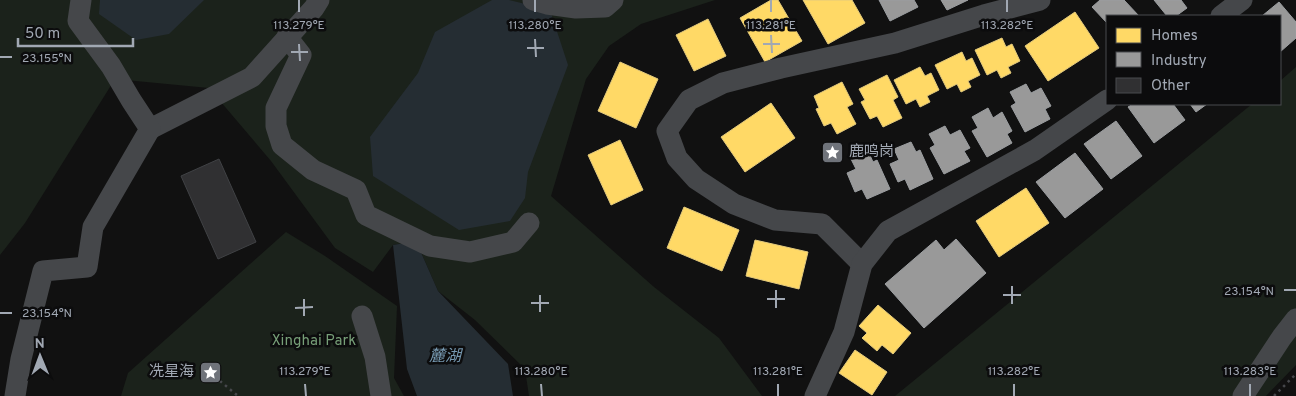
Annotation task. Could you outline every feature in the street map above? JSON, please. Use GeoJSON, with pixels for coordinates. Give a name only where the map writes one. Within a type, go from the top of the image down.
{"type":"FeatureCollection","features":[{"type":"Feature","properties":{"kind":"street"},"geometry":{"type":"LineString","coordinates":[[81,0],[78,21],[112,66],[150,129]]}},
{"type":"Feature","properties":{"kind":"street"},"geometry":{"type":"LineString","coordinates":[[16,396],[20,359],[43,271],[87,267],[93,227],[150,129],[252,77],[319,0]]}},
{"type":"Feature","properties":{"kind":"street"},"geometry":{"type":"LineString","coordinates":[[533,0],[576,8],[605,7],[613,0]]}},
{"type":"Feature","properties":{"kind":"street"},"geometry":{"type":"LineString","coordinates":[[862,264],[822,224],[775,220],[734,204],[696,179],[678,158],[667,131],[689,100],[723,83],[894,43],[1040,0]]}},
{"type":"Feature","properties":{"kind":"street"},"geometry":{"type":"LineString","coordinates":[[1222,15],[1242,0]]}},
{"type":"Feature","properties":{"kind":"street"},"geometry":{"type":"LineString","coordinates":[[287,37],[301,54],[276,108],[276,126],[282,145],[313,170],[356,190],[366,215],[430,246],[470,252],[513,242],[529,223]]}},
{"type":"Feature","properties":{"kind":"street"},"geometry":{"type":"LineString","coordinates":[[815,396],[844,332],[862,264],[888,231],[1035,150],[1106,101]]}},
{"type":"Feature","properties":{"kind":"street"},"geometry":{"type":"LineString","coordinates":[[362,316],[375,356],[381,396]]}},
{"type":"Feature","properties":{"kind":"street"},"geometry":{"type":"LineString","coordinates":[[1243,396],[1296,319]]}},
{"type":"Feature","properties":{"kind":"path"},"geometry":{"type":"LineString","coordinates":[[1274,396],[1296,374]]}},
{"type":"Feature","properties":{"kind":"path"},"geometry":{"type":"LineString","coordinates":[[220,381],[238,396]]}},
{"type":"Feature","properties":{"kind":"green space"},"geometry":{"type":"Polygon","coordinates":[[[0,0],[715,0],[641,24],[609,46],[586,79],[551,196],[654,287],[719,338],[762,396],[529,396],[525,369],[475,320],[438,291],[416,241],[393,245],[373,272],[335,248],[271,161],[209,88],[115,79],[25,223],[0,255],[0,0]]]}},
{"type":"Feature","properties":{"kind":"green space"},"geometry":{"type":"Polygon","coordinates":[[[1296,67],[1296,365],[1266,396],[895,396],[1251,105],[1281,105],[1281,80],[1296,67]]]}},
{"type":"Feature","properties":{"kind":"green space","name":"Xinghai Park"},"geometry":{"type":"Polygon","coordinates":[[[286,232],[325,256],[397,306],[394,378],[404,396],[121,396],[128,373],[286,232]]]}},
{"type":"Feature","properties":{"kind":"water"},"geometry":{"type":"Polygon","coordinates":[[[100,0],[204,0],[169,34],[136,40],[99,14],[100,0]]]}},
{"type":"Feature","properties":{"kind":"water"},"geometry":{"type":"Polygon","coordinates":[[[492,0],[509,0],[550,10],[568,65],[528,172],[525,198],[510,221],[459,230],[373,176],[370,137],[418,73],[435,32],[492,0]]]}},
{"type":"Feature","properties":{"kind":"water","name":"麓湖"},"geometry":{"type":"Polygon","coordinates":[[[416,241],[438,291],[508,364],[513,396],[417,396],[407,369],[393,245],[416,241]]]}},
{"type":"Feature","properties":{"kind":"building: Homes"},"geometry":{"type":"Polygon","coordinates":[[[771,0],[778,0],[802,41],[765,62],[740,18],[771,0]]]}},
{"type":"Feature","properties":{"kind":"building: Homes"},"geometry":{"type":"Polygon","coordinates":[[[803,0],[852,0],[865,23],[828,44],[803,0]]]}},
{"type":"Feature","properties":{"kind":"building: Homes"},"geometry":{"type":"Polygon","coordinates":[[[1075,12],[1099,48],[1048,81],[1025,46],[1075,12]]]}},
{"type":"Feature","properties":{"kind":"building: Homes"},"geometry":{"type":"Polygon","coordinates":[[[708,19],[726,56],[694,71],[676,35],[708,19]]]}},
{"type":"Feature","properties":{"kind":"building: Homes"},"geometry":{"type":"Polygon","coordinates":[[[1002,38],[1006,47],[1012,44],[1020,61],[1008,67],[1011,73],[1001,78],[997,70],[987,75],[975,50],[1002,38]]]}},
{"type":"Feature","properties":{"kind":"building: Homes"},"geometry":{"type":"Polygon","coordinates":[[[962,52],[966,61],[972,58],[980,75],[968,81],[971,87],[961,92],[957,84],[947,89],[935,65],[962,52]]]}},
{"type":"Feature","properties":{"kind":"building: Homes"},"geometry":{"type":"Polygon","coordinates":[[[620,62],[658,79],[636,128],[598,111],[620,62]]]}},
{"type":"Feature","properties":{"kind":"building: Homes"},"geometry":{"type":"Polygon","coordinates":[[[920,67],[925,76],[931,73],[939,90],[927,96],[930,102],[920,107],[916,99],[906,104],[894,80],[920,67]]]}},
{"type":"Feature","properties":{"kind":"building: Homes"},"geometry":{"type":"Polygon","coordinates":[[[887,75],[898,97],[893,100],[902,118],[883,127],[877,116],[870,119],[861,102],[865,100],[859,89],[887,75]]]}},
{"type":"Feature","properties":{"kind":"building: Homes"},"geometry":{"type":"Polygon","coordinates":[[[842,82],[853,104],[847,107],[856,124],[837,134],[831,123],[824,126],[816,109],[819,108],[814,96],[842,82]]]}},
{"type":"Feature","properties":{"kind":"building: Homes"},"geometry":{"type":"Polygon","coordinates":[[[771,103],[795,138],[745,172],[721,137],[771,103]]]}},
{"type":"Feature","properties":{"kind":"building: Homes"},"geometry":{"type":"Polygon","coordinates":[[[620,140],[643,190],[611,205],[588,155],[620,140]]]}},
{"type":"Feature","properties":{"kind":"building: Homes"},"geometry":{"type":"Polygon","coordinates":[[[1026,188],[1049,223],[999,257],[976,221],[1026,188]]]}},
{"type":"Feature","properties":{"kind":"building: Homes"},"geometry":{"type":"Polygon","coordinates":[[[684,207],[739,230],[722,271],[667,248],[684,207]]]}},
{"type":"Feature","properties":{"kind":"building: Homes"},"geometry":{"type":"Polygon","coordinates":[[[755,240],[808,252],[799,289],[746,276],[755,240]]]}},
{"type":"Feature","properties":{"kind":"building: Homes"},"geometry":{"type":"Polygon","coordinates":[[[878,305],[911,333],[893,354],[882,345],[877,351],[862,338],[867,333],[859,326],[878,305]]]}},
{"type":"Feature","properties":{"kind":"building: Homes"},"geometry":{"type":"Polygon","coordinates":[[[855,350],[887,372],[872,395],[839,373],[855,350]]]}},
{"type":"Feature","properties":{"kind":"building: Industry"},"geometry":{"type":"Polygon","coordinates":[[[879,0],[914,0],[918,7],[890,21],[879,0]]]}},
{"type":"Feature","properties":{"kind":"building: Industry"},"geometry":{"type":"Polygon","coordinates":[[[941,0],[968,0],[947,10],[941,0]]]}},
{"type":"Feature","properties":{"kind":"building: Industry"},"geometry":{"type":"Polygon","coordinates":[[[1100,0],[1124,0],[1138,15],[1106,15],[1106,22],[1092,7],[1100,0]]]}},
{"type":"Feature","properties":{"kind":"building: Industry"},"geometry":{"type":"Polygon","coordinates":[[[1154,0],[1181,0],[1187,8],[1177,15],[1166,15],[1154,0]]]}},
{"type":"Feature","properties":{"kind":"building: Industry"},"geometry":{"type":"Polygon","coordinates":[[[1279,2],[1296,22],[1296,38],[1281,51],[1281,15],[1263,15],[1279,2]]]}},
{"type":"Feature","properties":{"kind":"building: Industry"},"geometry":{"type":"Polygon","coordinates":[[[1026,84],[1031,93],[1041,88],[1051,106],[1045,109],[1050,119],[1025,132],[1011,106],[1016,103],[1010,92],[1026,84]]]}},
{"type":"Feature","properties":{"kind":"building: Industry"},"geometry":{"type":"Polygon","coordinates":[[[1131,105],[1174,105],[1185,120],[1154,143],[1128,107],[1131,105]]]}},
{"type":"Feature","properties":{"kind":"building: Industry"},"geometry":{"type":"Polygon","coordinates":[[[1191,105],[1206,105],[1196,112],[1191,105]]]}},
{"type":"Feature","properties":{"kind":"building: Industry"},"geometry":{"type":"Polygon","coordinates":[[[988,108],[993,118],[1002,112],[1012,131],[1007,134],[1012,143],[987,157],[972,131],[978,128],[972,117],[988,108]]]}},
{"type":"Feature","properties":{"kind":"building: Industry"},"geometry":{"type":"Polygon","coordinates":[[[1116,121],[1142,156],[1111,179],[1084,144],[1116,121]]]}},
{"type":"Feature","properties":{"kind":"building: Industry"},"geometry":{"type":"Polygon","coordinates":[[[945,126],[950,135],[960,130],[970,148],[964,151],[970,161],[944,174],[930,148],[935,145],[929,134],[945,126]]]}},
{"type":"Feature","properties":{"kind":"building: Industry"},"geometry":{"type":"Polygon","coordinates":[[[911,142],[916,152],[920,150],[933,179],[910,190],[905,179],[898,182],[890,164],[899,160],[894,149],[911,142]]]}},
{"type":"Feature","properties":{"kind":"building: Industry"},"geometry":{"type":"Polygon","coordinates":[[[868,151],[873,162],[877,160],[890,189],[867,199],[862,189],[855,192],[847,173],[856,169],[851,159],[868,151]]]}},
{"type":"Feature","properties":{"kind":"building: Industry"},"geometry":{"type":"Polygon","coordinates":[[[1075,153],[1103,189],[1065,218],[1036,182],[1075,153]]]}},
{"type":"Feature","properties":{"kind":"building: Industry"},"geometry":{"type":"Polygon","coordinates":[[[956,239],[986,273],[924,328],[885,284],[936,240],[944,250],[956,239]]]}},
{"type":"Feature","properties":{"kind":"building: Other"},"geometry":{"type":"Polygon","coordinates":[[[219,159],[256,242],[218,259],[181,176],[219,159]]]}},
{"type":"Feature","properties":{"kind":"place","name":"鹿鸣岗"},"geometry":{"type":"Point","coordinates":[833,152]}},
{"type":"Feature","properties":{"kind":"place","name":"冼星海"},"geometry":{"type":"Point","coordinates":[210,372]}}]}
